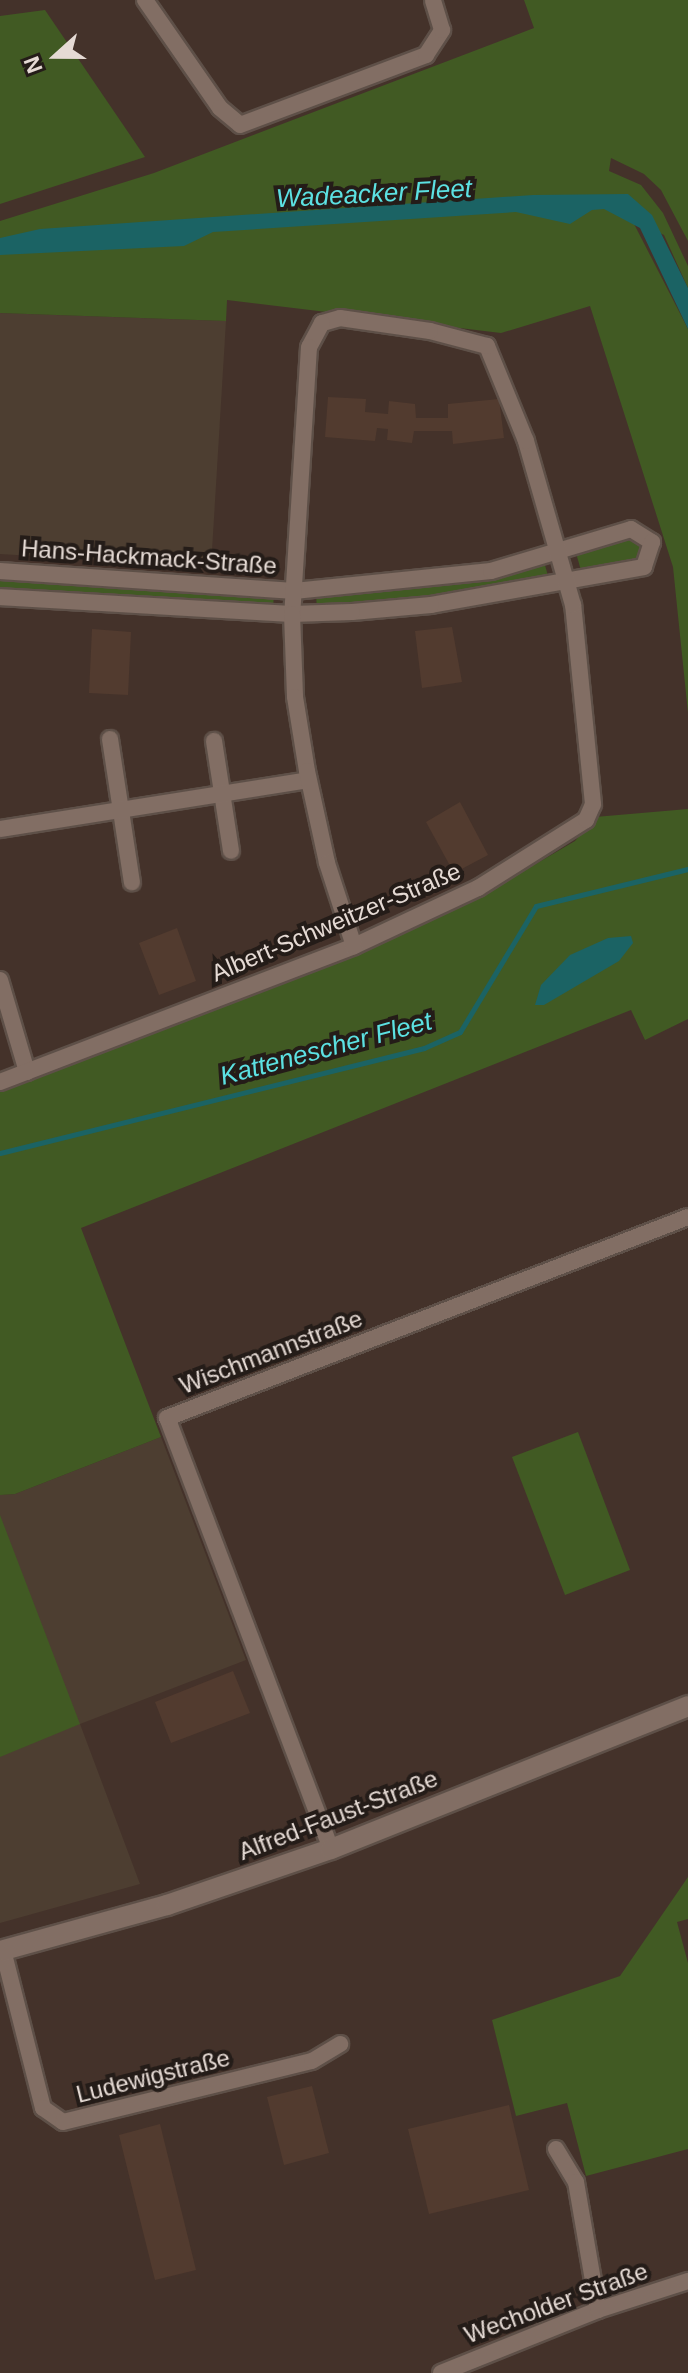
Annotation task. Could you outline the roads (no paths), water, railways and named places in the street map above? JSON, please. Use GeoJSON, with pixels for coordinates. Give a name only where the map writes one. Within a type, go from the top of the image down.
{"type":"FeatureCollection","features":[{"type":"Feature","properties":{"kind":"street"},"geometry":{"type":"LineString","coordinates":[[145,0],[220,108],[240,125],[426,55],[442,30],[433,0]]}},
{"type":"Feature","properties":{"kind":"street"},"geometry":{"type":"LineString","coordinates":[[294,591],[309,347],[322,323],[340,318],[430,331],[487,346],[526,441],[565,581]]}},
{"type":"Feature","properties":{"kind":"street","name":"Hans-Hackmack-Straße"},"geometry":{"type":"LineString","coordinates":[[0,571],[294,591],[425,581],[559,554],[631,529],[652,542],[644,567],[431,605],[292,614],[0,597]]}},
{"type":"Feature","properties":{"kind":"street","name":"Albert-Schweitzer-Straße"},"geometry":{"type":"LineString","coordinates":[[0,1082],[354,946],[478,888],[586,820],[593,804],[586,695],[565,581]]}},
{"type":"Feature","properties":{"kind":"street","name":"Hans-Hackmack-Straße"},"geometry":{"type":"LineString","coordinates":[[292,614],[294,591]]}},
{"type":"Feature","properties":{"kind":"street"},"geometry":{"type":"LineString","coordinates":[[292,614],[295,697],[308,780],[327,863],[354,946]]}},
{"type":"Feature","properties":{"kind":"street"},"geometry":{"type":"LineString","coordinates":[[110,739],[132,882]]}},
{"type":"Feature","properties":{"kind":"street"},"geometry":{"type":"LineString","coordinates":[[214,741],[231,851]]}},
{"type":"Feature","properties":{"kind":"street"},"geometry":{"type":"LineString","coordinates":[[0,829],[223,796],[308,780]]}},
{"type":"Feature","properties":{"kind":"street"},"geometry":{"type":"LineString","coordinates":[[0,980],[27,1072]]}},
{"type":"Feature","properties":{"kind":"street","name":"Wischmannstraße"},"geometry":{"type":"LineString","coordinates":[[331,1849],[167,1418],[688,1217]]}},
{"type":"Feature","properties":{"kind":"street","name":"Alfred-Faust-Straße"},"geometry":{"type":"LineString","coordinates":[[2,1951],[167,1905],[331,1849],[688,1706]]}},
{"type":"Feature","properties":{"kind":"street","name":"Ludewigstraße"},"geometry":{"type":"LineString","coordinates":[[2,1951],[43,2108],[63,2122],[312,2061],[340,2044]]}},
{"type":"Feature","properties":{"kind":"street"},"geometry":{"type":"LineString","coordinates":[[556,2149],[576,2182],[598,2310]]}},
{"type":"Feature","properties":{"kind":"street","name":"Wecholder Straße"},"geometry":{"type":"LineString","coordinates":[[441,2373],[598,2310],[688,2281]]}},
{"type":"Feature","properties":{"kind":"water"},"geometry":{"type":"Polygon","coordinates":[[[628,194],[652,215],[688,288],[688,329],[640,228],[604,209],[592,210],[570,224],[516,212],[213,232],[184,246],[0,255],[0,238],[40,229],[533,195],[628,194]]]}},
{"type":"Feature","properties":{"kind":"water"},"geometry":{"type":"Polygon","coordinates":[[[631,936],[633,943],[619,961],[544,1005],[535,1005],[541,985],[570,955],[608,938],[631,936]]]}},
{"type":"Feature","properties":{"kind":"waterway","name":"Kattenescher Fleet"},"geometry":{"type":"LineString","coordinates":[[0,1153],[424,1048],[460,1032],[536,906],[688,869]]}},
{"type":"Feature","properties":{"kind":"water label","name":"Wadeacker Fleet"},"geometry":{"type":"Point","coordinates":[374,194]}}]}
